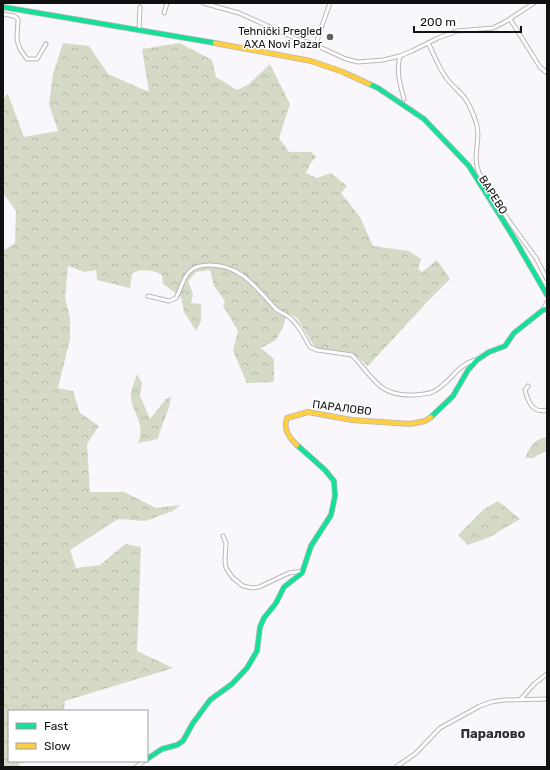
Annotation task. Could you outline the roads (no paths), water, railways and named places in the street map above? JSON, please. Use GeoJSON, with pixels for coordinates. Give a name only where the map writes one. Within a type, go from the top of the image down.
{"type":"FeatureCollection","features":[{"type":"Feature","properties":{"kind":"street"},"geometry":{"type":"LineString","coordinates":[[164,13],[167,3]]}},
{"type":"Feature","properties":{"kind":"street"},"geometry":{"type":"LineString","coordinates":[[203,3],[239,13],[299,40],[316,45],[346,59],[358,62],[383,60],[400,56],[457,31],[493,28],[534,3]]}},
{"type":"Feature","properties":{"kind":"street"},"geometry":{"type":"LineString","coordinates":[[316,45],[330,3]]}},
{"type":"Feature","properties":{"kind":"street"},"geometry":{"type":"LineString","coordinates":[[3,7],[262,51],[311,61],[343,72],[378,88],[424,119],[477,174],[547,296]]}},
{"type":"Feature","properties":{"kind":"street"},"geometry":{"type":"LineString","coordinates":[[139,30],[140,7]]}},
{"type":"Feature","properties":{"kind":"street"},"geometry":{"type":"LineString","coordinates":[[3,14],[14,16],[18,19],[17,40],[27,59],[37,59],[46,44]]}},
{"type":"Feature","properties":{"kind":"street"},"geometry":{"type":"LineString","coordinates":[[510,19],[540,67],[547,73]]}},
{"type":"Feature","properties":{"kind":"street","name":"ВАРЕВО"},"geometry":{"type":"LineString","coordinates":[[428,43],[445,76],[465,98],[475,119],[479,137],[476,155],[477,174],[536,258],[547,279]]}},
{"type":"Feature","properties":{"kind":"street"},"geometry":{"type":"LineString","coordinates":[[400,56],[398,77],[404,99]]}},
{"type":"Feature","properties":{"kind":"street"},"geometry":{"type":"LineString","coordinates":[[148,296],[169,301],[176,298],[182,283],[190,270],[197,266],[218,265],[230,268],[242,274],[261,291],[275,308],[294,321],[310,347],[318,350],[352,355],[374,381],[391,393],[404,395],[436,392],[467,363],[477,360]]}},
{"type":"Feature","properties":{"kind":"street","name":"ПАРАЛОВО"},"geometry":{"type":"LineString","coordinates":[[303,570],[311,546],[331,515],[335,486],[329,473],[289,437],[285,427],[287,418],[298,414],[313,412],[352,420],[410,424],[421,422],[434,414],[453,396],[468,370],[477,360],[489,352],[505,346],[514,333],[545,310],[547,302]]}},
{"type":"Feature","properties":{"kind":"street"},"geometry":{"type":"LineString","coordinates":[[528,386],[525,390],[527,399],[532,407],[538,411],[547,410]]}},
{"type":"Feature","properties":{"kind":"street"},"geometry":{"type":"LineString","coordinates":[[223,536],[226,543],[224,560],[226,568],[233,578],[243,586],[253,588],[259,587],[289,573],[303,570]]}},
{"type":"Feature","properties":{"kind":"street"},"geometry":{"type":"LineString","coordinates":[[148,758],[162,749],[177,745],[183,741],[193,723],[210,700],[232,684],[247,668],[256,651],[260,627],[264,618],[276,603],[284,587],[291,580],[300,575],[303,570]]}},
{"type":"Feature","properties":{"kind":"street"},"geometry":{"type":"LineString","coordinates":[[521,699],[534,684],[547,674]]}},
{"type":"Feature","properties":{"kind":"street"},"geometry":{"type":"LineString","coordinates":[[396,767],[416,753],[440,728],[485,704],[497,701],[521,699],[547,699]]}},
{"type":"Feature","properties":{"kind":"place","name":"Tehnički Pregled AXA Novi Pazar"},"geometry":{"type":"Point","coordinates":[330,37]}},
{"type":"Feature","properties":{"kind":"district","name":"Паралово"},"geometry":{"type":"Point","coordinates":[493,733]}}]}
